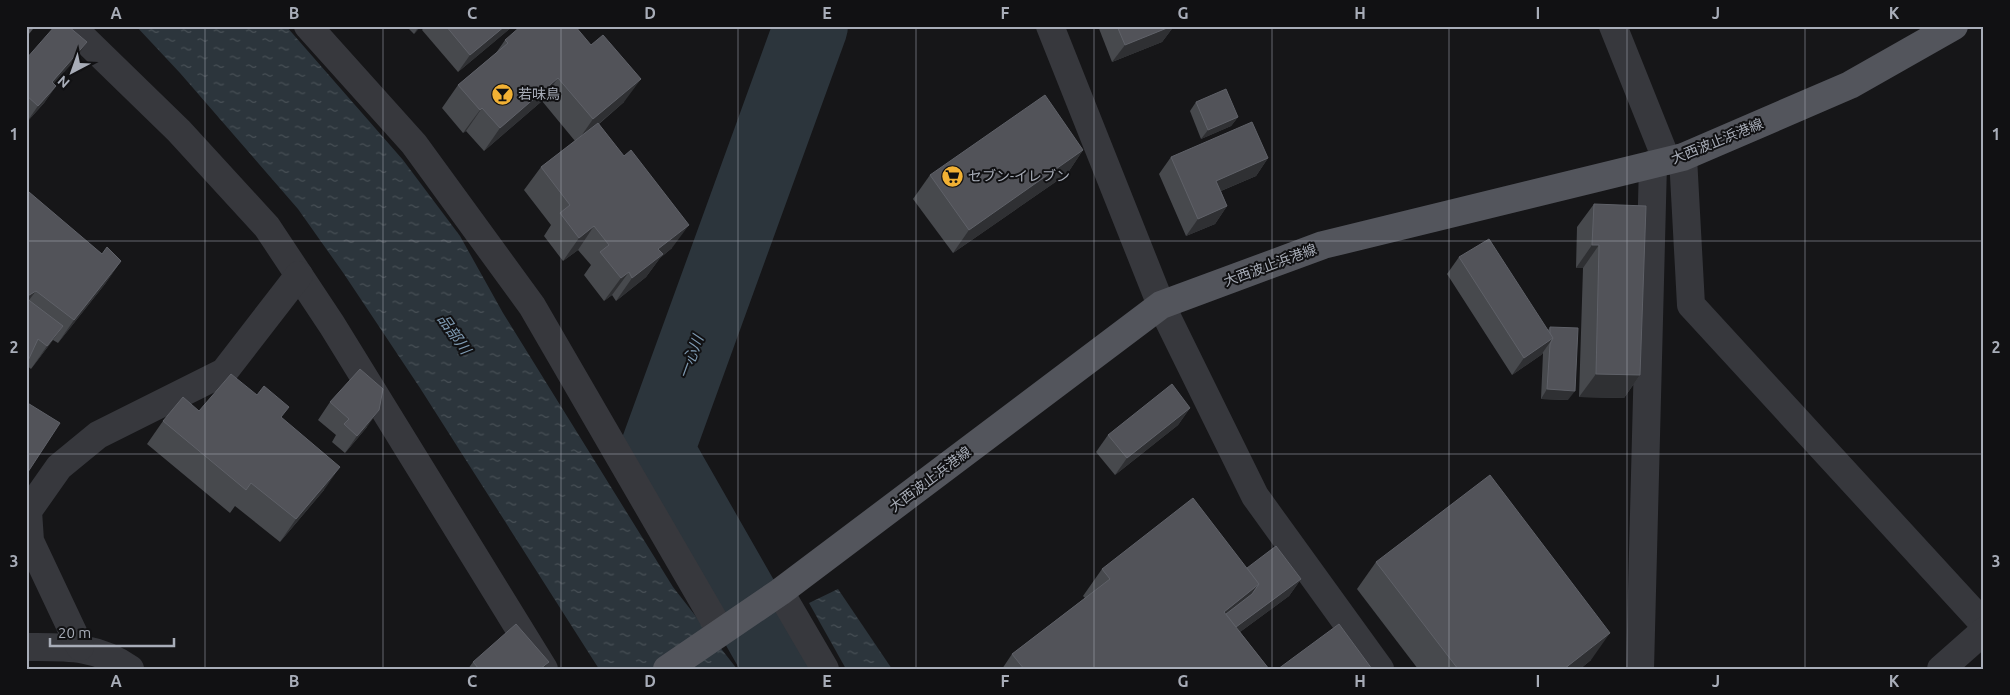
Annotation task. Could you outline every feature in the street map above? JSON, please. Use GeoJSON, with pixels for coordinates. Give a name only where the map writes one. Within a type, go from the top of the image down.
{"type":"FeatureCollection","features":[{"type":"Feature","properties":{"kind":"main road","name":"大西波止浜港線"},"geometry":{"type":"LineString","coordinates":[[667,669],[771,598],[1161,305],[1323,246],[1668,161],[1850,85],[1954,26]]}},
{"type":"Feature","properties":{"kind":"street"},"geometry":{"type":"LineString","coordinates":[[71,26],[179,131],[267,227],[332,325],[544,669]]}},
{"type":"Feature","properties":{"kind":"street"},"geometry":{"type":"LineString","coordinates":[[308,26],[414,144],[532,306],[720,632]]}},
{"type":"Feature","properties":{"kind":"street"},"geometry":{"type":"LineString","coordinates":[[1050,26],[1161,305],[1256,496],[1380,669]]}},
{"type":"Feature","properties":{"kind":"street"},"geometry":{"type":"LineString","coordinates":[[1613,26],[1668,161],[1691,305],[1984,624]]}},
{"type":"Feature","properties":{"kind":"street"},"geometry":{"type":"LineString","coordinates":[[1640,669],[1668,161]]}},
{"type":"Feature","properties":{"kind":"street"},"geometry":{"type":"LineString","coordinates":[[80,648],[30,541],[28,511],[59,467],[98,435],[224,372],[299,275]]}},
{"type":"Feature","properties":{"kind":"street"},"geometry":{"type":"LineString","coordinates":[[771,598],[826,669]]}},
{"type":"Feature","properties":{"kind":"street"},"geometry":{"type":"LineString","coordinates":[[1941,669],[1984,631]]}},
{"type":"Feature","properties":{"kind":"street"},"geometry":{"type":"LineString","coordinates":[[26,647],[80,648],[119,661],[130,669]]}},
{"type":"Feature","properties":{"kind":"water","name":"品部川"},"geometry":{"type":"Polygon","coordinates":[[[136,26],[286,26],[403,160],[460,236],[503,313],[673,587],[737,669],[599,669],[420,388],[298,209],[180,73],[136,26]]]}},
{"type":"Feature","properties":{"kind":"water"},"geometry":{"type":"Polygon","coordinates":[[[838,589],[892,669],[846,669],[809,603],[838,589]]]}},
{"type":"Feature","properties":{"kind":"building"},"geometry":{"type":"Polygon","coordinates":[[[26,26],[35,26],[26,36],[26,26]]]}},
{"type":"Feature","properties":{"kind":"building"},"geometry":{"type":"Polygon","coordinates":[[[55,26],[68,26],[87,42],[52,82],[56,86],[38,106],[26,95],[26,59],[55,26]]]}},
{"type":"Feature","properties":{"kind":"building"},"geometry":{"type":"Polygon","coordinates":[[[446,26],[505,26],[470,55],[446,26]]]}},
{"type":"Feature","properties":{"kind":"building"},"geometry":{"type":"Polygon","coordinates":[[[521,26],[575,26],[591,45],[603,35],[641,79],[593,119],[558,78],[500,128],[482,108],[480,110],[458,85],[508,43],[505,40],[521,26]]]}},
{"type":"Feature","properties":{"kind":"building"},"geometry":{"type":"Polygon","coordinates":[[[1117,26],[1172,26],[1125,45],[1117,26]]]}},
{"type":"Feature","properties":{"kind":"building"},"geometry":{"type":"Polygon","coordinates":[[[1226,89],[1238,117],[1208,130],[1196,102],[1226,89]]]}},
{"type":"Feature","properties":{"kind":"building"},"geometry":{"type":"Polygon","coordinates":[[[1045,95],[1083,150],[969,230],[930,175],[1045,95]]]}},
{"type":"Feature","properties":{"kind":"building"},"geometry":{"type":"Polygon","coordinates":[[[1252,122],[1268,158],[1216,181],[1227,206],[1198,219],[1171,157],[1252,122]]]}},
{"type":"Feature","properties":{"kind":"building"},"geometry":{"type":"Polygon","coordinates":[[[598,123],[624,156],[631,150],[689,225],[658,249],[663,254],[632,278],[629,272],[621,278],[600,252],[609,245],[594,226],[579,238],[560,213],[570,205],[541,167],[598,123]]]}},
{"type":"Feature","properties":{"kind":"building"},"geometry":{"type":"Polygon","coordinates":[[[29,192],[102,254],[107,247],[121,261],[74,320],[36,291],[26,297],[26,195],[29,192]]]}},
{"type":"Feature","properties":{"kind":"building"},"geometry":{"type":"Polygon","coordinates":[[[1594,204],[1646,206],[1640,375],[1596,374],[1599,245],[1592,245],[1594,204]]]}},
{"type":"Feature","properties":{"kind":"building"},"geometry":{"type":"Polygon","coordinates":[[[1489,239],[1553,338],[1524,358],[1459,257],[1489,239]]]}},
{"type":"Feature","properties":{"kind":"building"},"geometry":{"type":"Polygon","coordinates":[[[26,298],[63,326],[47,346],[38,339],[26,365],[26,298]]]}},
{"type":"Feature","properties":{"kind":"building"},"geometry":{"type":"Polygon","coordinates":[[[1550,327],[1578,328],[1575,391],[1547,389],[1550,344],[1553,338],[1550,333],[1550,327]]]}},
{"type":"Feature","properties":{"kind":"building"},"geometry":{"type":"Polygon","coordinates":[[[360,369],[383,389],[379,410],[357,436],[344,424],[349,419],[330,402],[360,369]]]}},
{"type":"Feature","properties":{"kind":"building"},"geometry":{"type":"Polygon","coordinates":[[[231,374],[257,395],[264,386],[289,407],[281,417],[340,467],[296,519],[251,483],[246,490],[163,421],[183,397],[199,411],[231,374]]]}},
{"type":"Feature","properties":{"kind":"building"},"geometry":{"type":"Polygon","coordinates":[[[1172,384],[1190,408],[1127,458],[1108,435],[1172,384]]]}},
{"type":"Feature","properties":{"kind":"building"},"geometry":{"type":"Polygon","coordinates":[[[26,402],[60,423],[26,475],[26,402]]]}},
{"type":"Feature","properties":{"kind":"building"},"geometry":{"type":"Polygon","coordinates":[[[1490,475],[1610,633],[1564,669],[1458,669],[1376,562],[1490,475]]]}},
{"type":"Feature","properties":{"kind":"building"},"geometry":{"type":"Polygon","coordinates":[[[1193,498],[1259,584],[1224,612],[1269,669],[1024,669],[1012,654],[1110,579],[1102,569],[1193,498]]]}},
{"type":"Feature","properties":{"kind":"building"},"geometry":{"type":"Polygon","coordinates":[[[1276,546],[1301,579],[1236,627],[1226,614],[1252,594],[1259,584],[1247,568],[1276,546]]]}},
{"type":"Feature","properties":{"kind":"building"},"geometry":{"type":"Polygon","coordinates":[[[516,624],[549,662],[540,669],[479,669],[473,662],[516,624]]]}},
{"type":"Feature","properties":{"kind":"building"},"geometry":{"type":"Polygon","coordinates":[[[1339,624],[1372,669],[1278,669],[1339,624]]]}},
{"type":"Feature","properties":{"kind":"waterway","name":"一心川"},"geometry":{"type":"LineString","coordinates":[[782,669],[657,450],[811,26]]}},
{"type":"Feature","properties":{"kind":"place","name":"若味鳥"},"geometry":{"type":"Point","coordinates":[502,94]}},
{"type":"Feature","properties":{"kind":"place","name":"セブン-イレブン"},"geometry":{"type":"Point","coordinates":[952,176]}}]}
